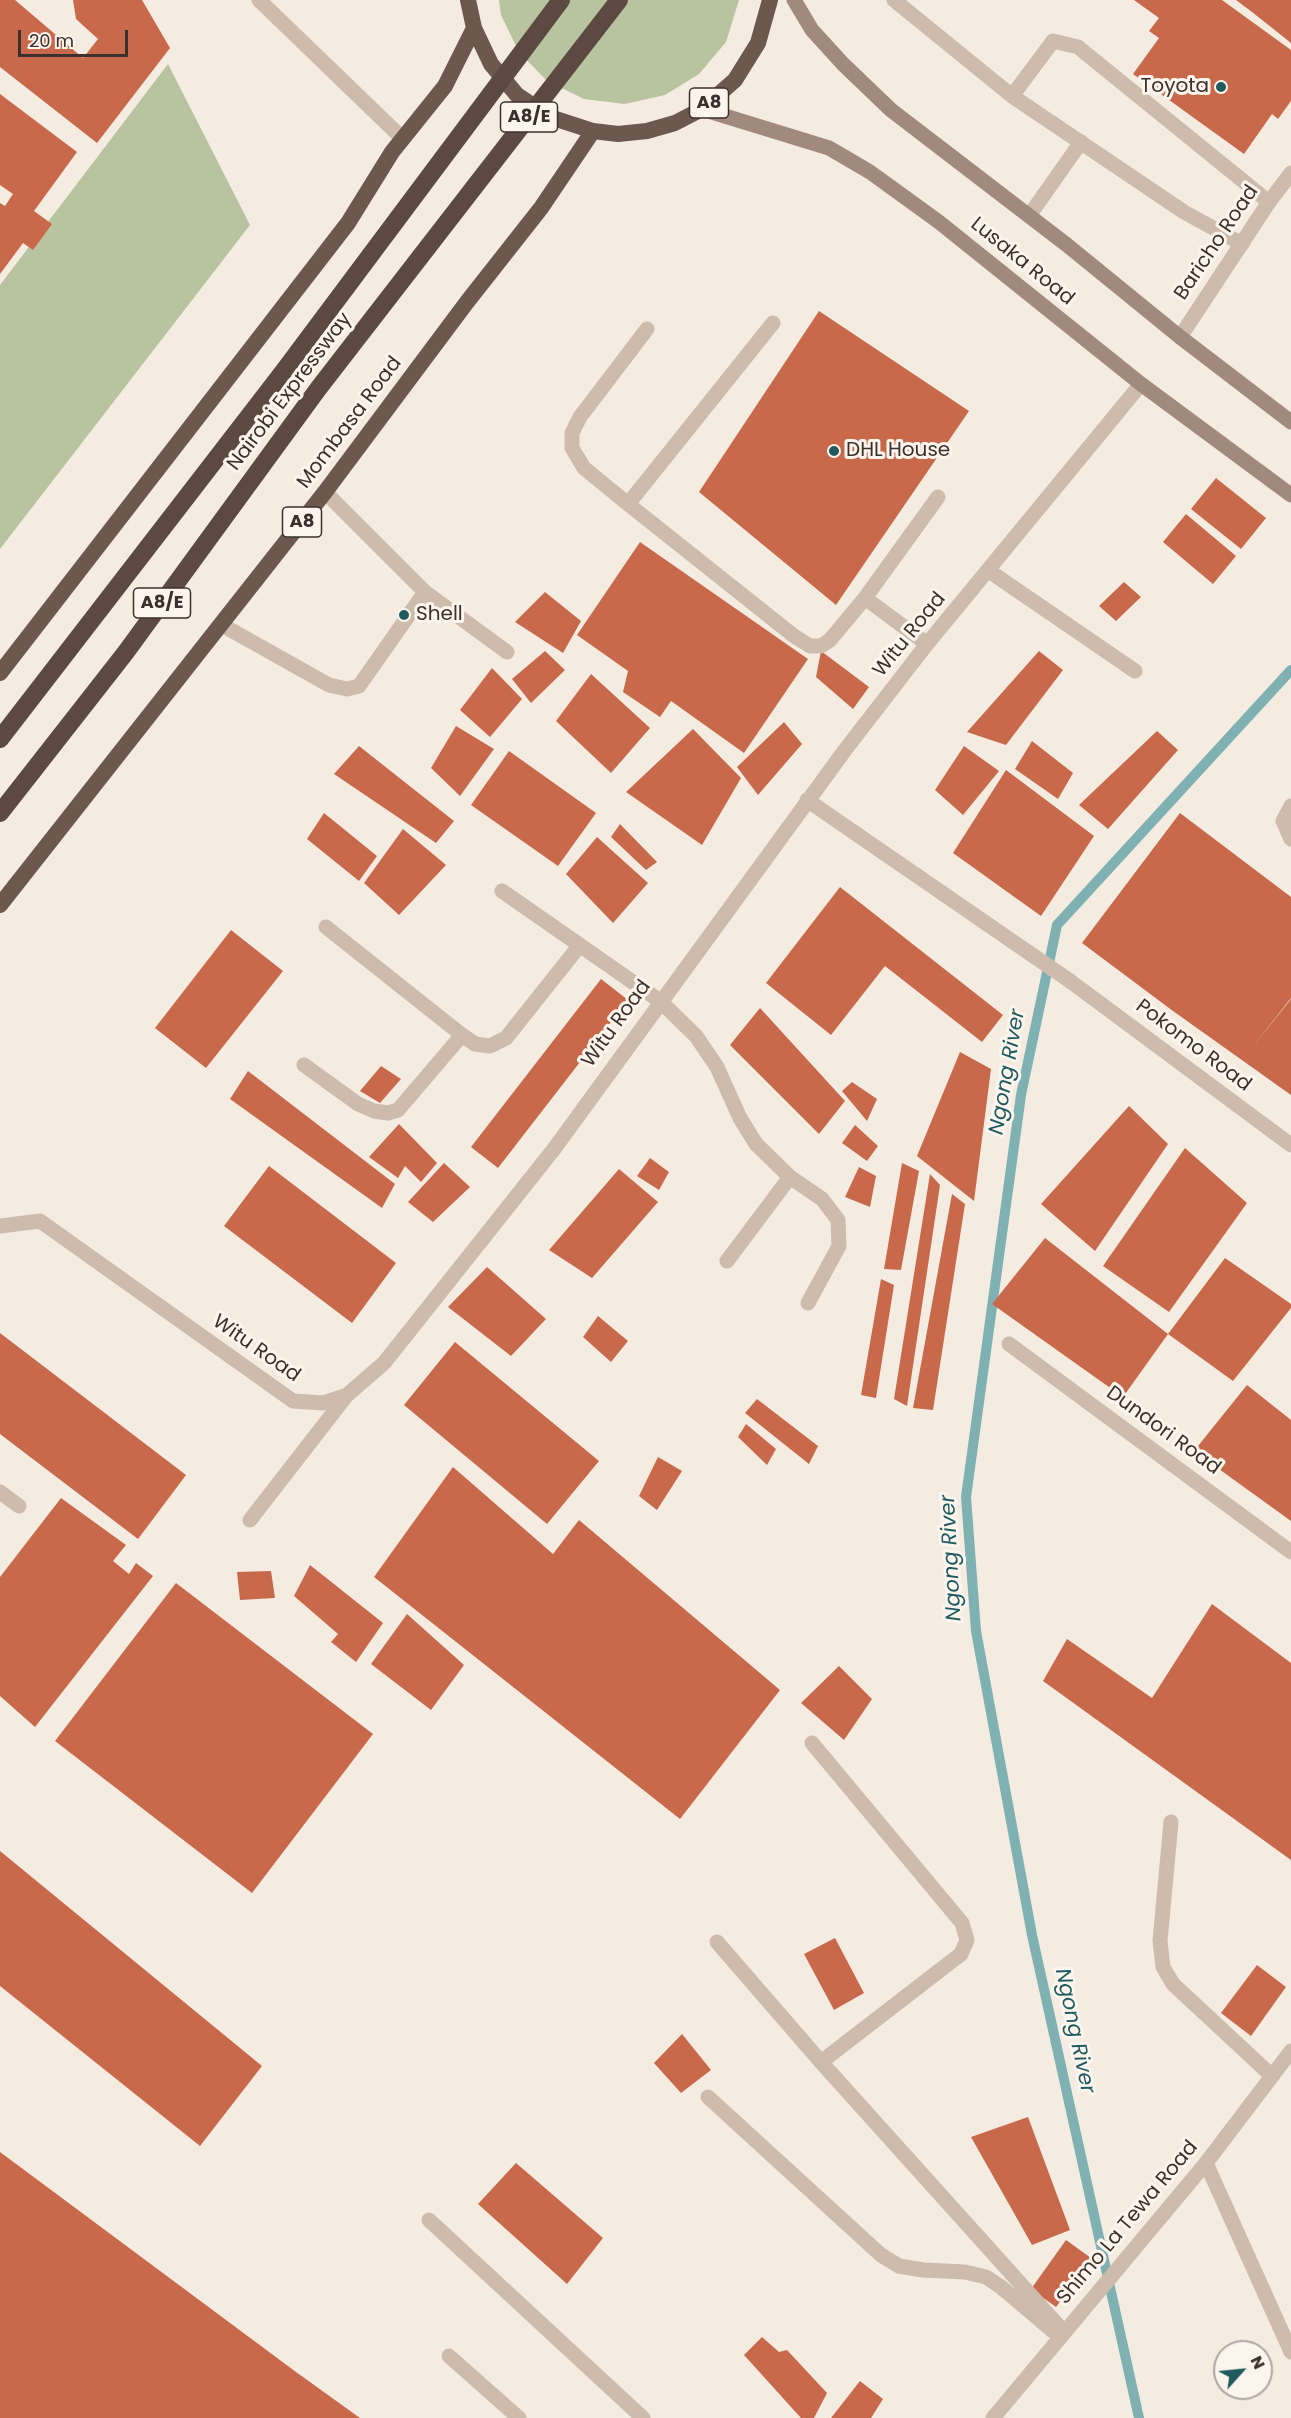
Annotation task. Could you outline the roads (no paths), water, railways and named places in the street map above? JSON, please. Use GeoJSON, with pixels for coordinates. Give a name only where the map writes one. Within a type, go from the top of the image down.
{"type":"FeatureCollection","features":[{"type":"Feature","properties":{"kind":"highway","name":"A8"},"geometry":{"type":"LineString","coordinates":[[468,0],[474,28],[491,64],[517,94],[550,117],[593,131],[618,134],[647,131],[675,123],[702,109],[735,80],[758,43],[770,0]]}},
{"type":"Feature","properties":{"kind":"highway","name":"Nairobi Expressway"},"geometry":{"type":"LineString","coordinates":[[0,739],[283,372],[561,0]]}},
{"type":"Feature","properties":{"kind":"highway","name":"Nairobi Expressway"},"geometry":{"type":"LineString","coordinates":[[0,813],[126,652],[318,389],[619,0]]}},
{"type":"Feature","properties":{"kind":"highway"},"geometry":{"type":"LineString","coordinates":[[0,673],[348,223],[363,196],[402,138],[445,86],[474,28]]}},
{"type":"Feature","properties":{"kind":"highway","name":"Mombasa Road"},"geometry":{"type":"LineString","coordinates":[[0,905],[325,492],[467,302],[541,208],[593,131]]}},
{"type":"Feature","properties":{"kind":"main road","name":"Lusaka Road"},"geometry":{"type":"LineString","coordinates":[[794,0],[812,30],[843,64],[891,110],[1291,422]]}},
{"type":"Feature","properties":{"kind":"main road","name":"Lusaka Road"},"geometry":{"type":"LineString","coordinates":[[702,109],[829,148],[870,172],[939,222],[1141,384],[1291,495]]}},
{"type":"Feature","properties":{"kind":"street"},"geometry":{"type":"LineString","coordinates":[[259,0],[402,138]]}},
{"type":"Feature","properties":{"kind":"street"},"geometry":{"type":"LineString","coordinates":[[894,0],[1012,96],[1184,212],[1242,244]]}},
{"type":"Feature","properties":{"kind":"street"},"geometry":{"type":"LineString","coordinates":[[1012,96],[1053,41],[1078,47],[1269,202]]}},
{"type":"Feature","properties":{"kind":"street"},"geometry":{"type":"LineString","coordinates":[[1029,216],[1081,142]]}},
{"type":"Feature","properties":{"kind":"street","name":"Baricho Road"},"geometry":{"type":"LineString","coordinates":[[1180,337],[1269,202],[1291,173]]}},
{"type":"Feature","properties":{"kind":"street"},"geometry":{"type":"LineString","coordinates":[[628,504],[773,323]]}},
{"type":"Feature","properties":{"kind":"street"},"geometry":{"type":"LineString","coordinates":[[647,329],[580,417],[572,433],[572,448],[584,468],[654,528],[810,646],[821,646],[830,640],[865,598],[938,497]]}},
{"type":"Feature","properties":{"kind":"street","name":"Witu Road"},"geometry":{"type":"LineString","coordinates":[[0,1226],[40,1221],[293,1401],[323,1403],[347,1395],[384,1363],[554,1149],[807,800],[927,644],[990,571],[1141,384]]}},
{"type":"Feature","properties":{"kind":"street"},"geometry":{"type":"LineString","coordinates":[[325,492],[425,592],[507,652]]}},
{"type":"Feature","properties":{"kind":"street"},"geometry":{"type":"LineString","coordinates":[[990,571],[1135,671]]}},
{"type":"Feature","properties":{"kind":"street"},"geometry":{"type":"LineString","coordinates":[[222,625],[329,685],[347,689],[359,686],[425,592]]}},
{"type":"Feature","properties":{"kind":"street"},"geometry":{"type":"LineString","coordinates":[[865,598],[927,644]]}},
{"type":"Feature","properties":{"kind":"street","name":"Pokomo Road"},"geometry":{"type":"LineString","coordinates":[[807,800],[1070,981],[1291,1145]]}},
{"type":"Feature","properties":{"kind":"street"},"geometry":{"type":"LineString","coordinates":[[1291,806],[1283,821],[1291,839]]}},
{"type":"Feature","properties":{"kind":"street"},"geometry":{"type":"LineString","coordinates":[[502,891],[660,1001],[696,1036],[717,1067],[740,1118],[756,1144],[790,1177],[822,1199],[838,1220],[839,1246],[808,1303]]}},
{"type":"Feature","properties":{"kind":"street"},"geometry":{"type":"LineString","coordinates":[[327,927],[462,1035],[475,1044],[490,1046],[506,1038],[580,945]]}},
{"type":"Feature","properties":{"kind":"street"},"geometry":{"type":"LineString","coordinates":[[304,1065],[358,1104],[374,1111],[388,1113],[398,1110],[462,1035]]}},
{"type":"Feature","properties":{"kind":"street"},"geometry":{"type":"LineString","coordinates":[[728,1261],[790,1177]]}},
{"type":"Feature","properties":{"kind":"street","name":"Dundori Road"},"geometry":{"type":"LineString","coordinates":[[1010,1344],[1291,1552]]}},
{"type":"Feature","properties":{"kind":"street"},"geometry":{"type":"LineString","coordinates":[[250,1520],[347,1395]]}},
{"type":"Feature","properties":{"kind":"street"},"geometry":{"type":"LineString","coordinates":[[0,1492],[19,1506]]}},
{"type":"Feature","properties":{"kind":"street"},"geometry":{"type":"LineString","coordinates":[[812,1743],[962,1923],[967,1940],[961,1954],[821,2062]]}},
{"type":"Feature","properties":{"kind":"street"},"geometry":{"type":"LineString","coordinates":[[1171,1822],[1160,1941],[1163,1968],[1173,1984],[1272,2076]]}},
{"type":"Feature","properties":{"kind":"street"},"geometry":{"type":"LineString","coordinates":[[717,1942],[1062,2335]]}},
{"type":"Feature","properties":{"kind":"street","name":"Shimo La Tewa Road"},"geometry":{"type":"LineString","coordinates":[[993,2418],[1206,2163],[1291,2051]]}},
{"type":"Feature","properties":{"kind":"street"},"geometry":{"type":"LineString","coordinates":[[708,2097],[881,2255],[899,2266],[923,2270],[965,2272],[986,2277],[1062,2335]]}},
{"type":"Feature","properties":{"kind":"street"},"geometry":{"type":"LineString","coordinates":[[1206,2163],[1291,2352]]}},
{"type":"Feature","properties":{"kind":"street"},"geometry":{"type":"LineString","coordinates":[[429,2220],[643,2418]]}},
{"type":"Feature","properties":{"kind":"street"},"geometry":{"type":"LineString","coordinates":[[449,2356],[519,2418]]}},
{"type":"Feature","properties":{"kind":"waterway","name":"Ngong River"},"geometry":{"type":"LineString","coordinates":[[1139,2418],[1032,1935],[976,1631],[966,1497],[1021,1095],[1057,925],[1291,670]]}},
{"type":"Feature","properties":{"kind":"place","name":"Toyota"},"geometry":{"type":"Point","coordinates":[1221,87]}},
{"type":"Feature","properties":{"kind":"place","name":"DHL House"},"geometry":{"type":"Point","coordinates":[834,451]}},
{"type":"Feature","properties":{"kind":"place","name":"Shell"},"geometry":{"type":"Point","coordinates":[404,615]}}]}
